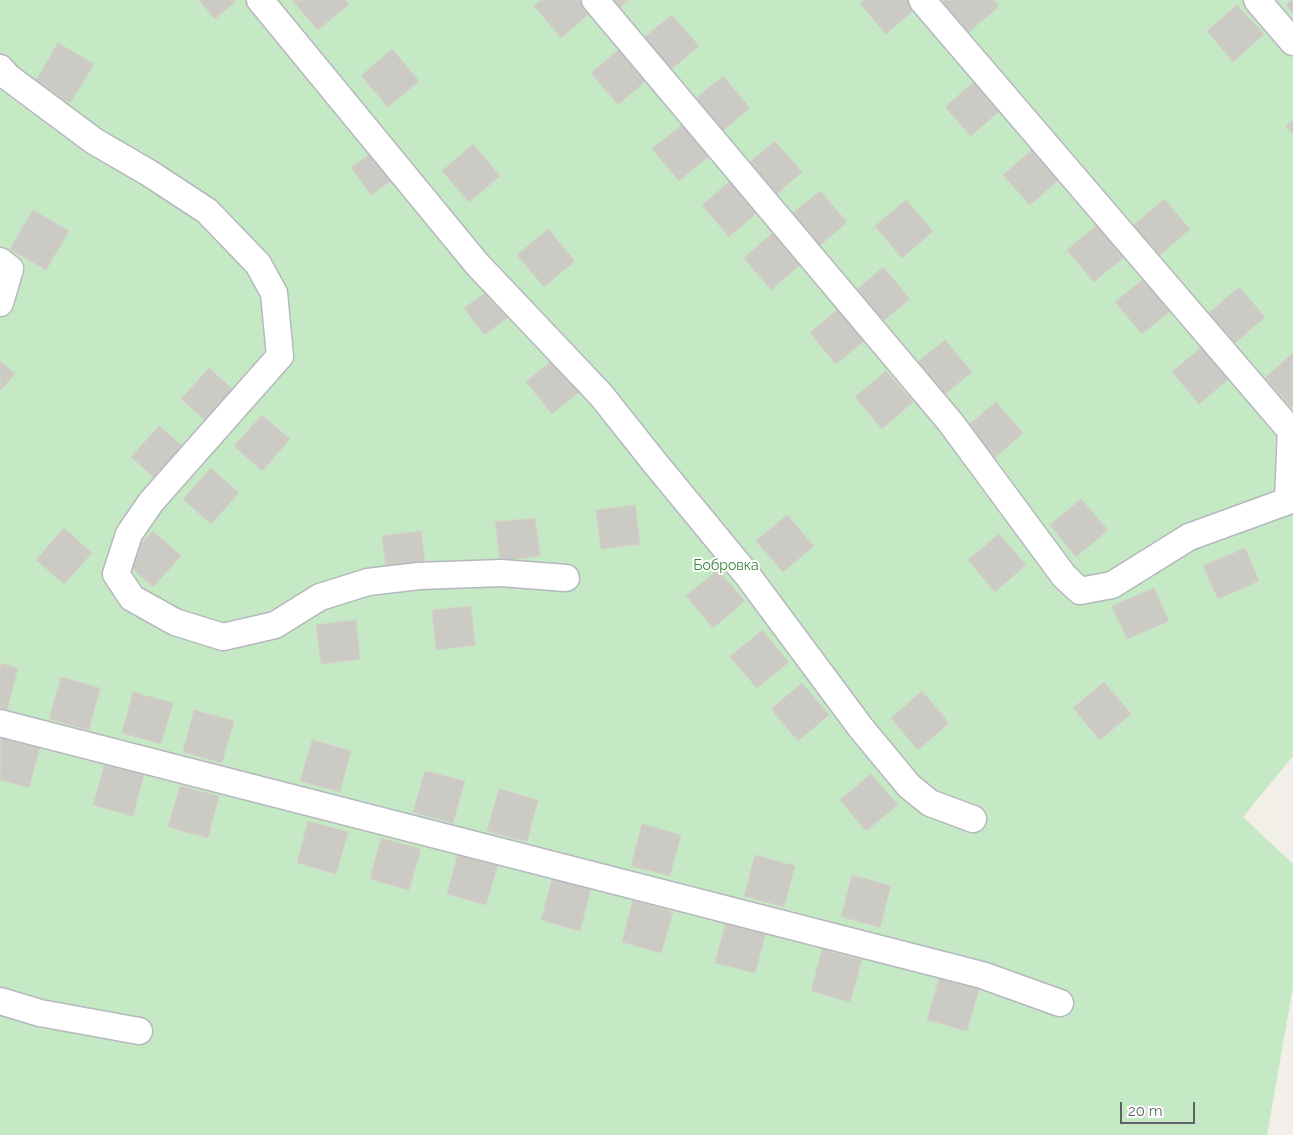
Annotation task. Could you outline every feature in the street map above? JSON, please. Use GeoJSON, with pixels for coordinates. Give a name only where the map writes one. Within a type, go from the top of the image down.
{"type":"FeatureCollection","features":[{"type":"Feature","properties":{"kind":"street"},"geometry":{"type":"LineString","coordinates":[[260,0],[477,264],[601,395],[748,576],[861,728],[909,786],[930,803],[973,819]]}},
{"type":"Feature","properties":{"kind":"street"},"geometry":{"type":"LineString","coordinates":[[595,0],[950,423],[1064,576],[1080,591],[1112,585],[1189,537],[1288,500],[1291,429],[922,0]]}},
{"type":"Feature","properties":{"kind":"street"},"geometry":{"type":"LineString","coordinates":[[1258,0],[1293,42]]}},
{"type":"Feature","properties":{"kind":"street"},"geometry":{"type":"LineString","coordinates":[[0,68],[8,77],[94,141],[150,173],[207,211],[258,264],[274,294],[280,356],[151,502],[128,534],[116,574],[132,598],[174,622],[223,636],[275,625],[320,597],[368,582],[419,576],[501,573],[566,578]]}},
{"type":"Feature","properties":{"kind":"street"},"geometry":{"type":"LineString","coordinates":[[0,261],[10,269],[0,303]]}},
{"type":"Feature","properties":{"kind":"street"},"geometry":{"type":"LineString","coordinates":[[0,722],[982,975],[1060,1003]]}},
{"type":"Feature","properties":{"kind":"street"},"geometry":{"type":"LineString","coordinates":[[0,1002],[40,1013],[139,1031]]}},
{"type":"Feature","properties":{"kind":"green space","name":"Бобровка"},"geometry":{"type":"Polygon","coordinates":[[[0,0],[1293,0],[1293,756],[1243,817],[1293,864],[1293,987],[1267,1135],[0,1135],[0,0]]]}},
{"type":"Feature","properties":{"kind":"building"},"geometry":{"type":"Polygon","coordinates":[[[199,0],[237,0],[215,19],[199,0]]]}},
{"type":"Feature","properties":{"kind":"building"},"geometry":{"type":"Polygon","coordinates":[[[292,0],[346,0],[349,4],[318,30],[292,0]]]}},
{"type":"Feature","properties":{"kind":"building"},"geometry":{"type":"Polygon","coordinates":[[[541,0],[582,0],[592,11],[561,38],[534,6],[541,0]]]}},
{"type":"Feature","properties":{"kind":"building"},"geometry":{"type":"Polygon","coordinates":[[[602,0],[629,0],[613,13],[602,0]]]}},
{"type":"Feature","properties":{"kind":"building"},"geometry":{"type":"Polygon","coordinates":[[[864,0],[911,0],[917,7],[886,34],[860,4],[864,0]]]}},
{"type":"Feature","properties":{"kind":"building"},"geometry":{"type":"Polygon","coordinates":[[[945,0],[994,0],[999,6],[968,33],[942,3],[945,0]]]}},
{"type":"Feature","properties":{"kind":"building"},"geometry":{"type":"Polygon","coordinates":[[[1293,0],[1293,13],[1286,5],[1293,0]]]}},
{"type":"Feature","properties":{"kind":"building"},"geometry":{"type":"Polygon","coordinates":[[[1237,5],[1264,34],[1233,62],[1207,31],[1237,5]]]}},
{"type":"Feature","properties":{"kind":"building"},"geometry":{"type":"Polygon","coordinates":[[[672,15],[699,46],[667,73],[640,41],[672,15]]]}},
{"type":"Feature","properties":{"kind":"building"},"geometry":{"type":"Polygon","coordinates":[[[58,43],[94,64],[70,103],[35,82],[58,43]]]}},
{"type":"Feature","properties":{"kind":"building"},"geometry":{"type":"Polygon","coordinates":[[[622,47],[649,78],[618,105],[591,73],[622,47]]]}},
{"type":"Feature","properties":{"kind":"building"},"geometry":{"type":"Polygon","coordinates":[[[392,49],[419,81],[388,107],[361,76],[392,49]]]}},
{"type":"Feature","properties":{"kind":"building"},"geometry":{"type":"Polygon","coordinates":[[[723,76],[750,108],[719,134],[692,102],[723,76]]]}},
{"type":"Feature","properties":{"kind":"building"},"geometry":{"type":"Polygon","coordinates":[[[976,80],[1002,109],[971,136],[945,107],[976,80]]]}},
{"type":"Feature","properties":{"kind":"building"},"geometry":{"type":"Polygon","coordinates":[[[1293,120],[1293,134],[1286,126],[1293,120]]]}},
{"type":"Feature","properties":{"kind":"building"},"geometry":{"type":"Polygon","coordinates":[[[684,123],[711,154],[679,181],[652,149],[684,123]]]}},
{"type":"Feature","properties":{"kind":"building"},"geometry":{"type":"Polygon","coordinates":[[[775,141],[802,172],[771,199],[744,167],[775,141]]]}},
{"type":"Feature","properties":{"kind":"building"},"geometry":{"type":"Polygon","coordinates":[[[473,144],[500,176],[469,202],[442,171],[473,144]]]}},
{"type":"Feature","properties":{"kind":"building"},"geometry":{"type":"Polygon","coordinates":[[[1034,148],[1061,178],[1030,205],[1003,175],[1034,148]]]}},
{"type":"Feature","properties":{"kind":"building"},"geometry":{"type":"Polygon","coordinates":[[[373,152],[392,180],[371,195],[351,167],[373,152]]]}},
{"type":"Feature","properties":{"kind":"building"},"geometry":{"type":"Polygon","coordinates":[[[734,178],[760,210],[729,237],[702,205],[734,178]]]}},
{"type":"Feature","properties":{"kind":"building"},"geometry":{"type":"Polygon","coordinates":[[[820,191],[847,222],[816,249],[788,217],[820,191]]]}},
{"type":"Feature","properties":{"kind":"building"},"geometry":{"type":"Polygon","coordinates":[[[1164,199],[1190,229],[1159,256],[1133,226],[1164,199]]]}},
{"type":"Feature","properties":{"kind":"building"},"geometry":{"type":"Polygon","coordinates":[[[906,200],[933,231],[902,258],[875,226],[906,200]]]}},
{"type":"Feature","properties":{"kind":"building"},"geometry":{"type":"Polygon","coordinates":[[[33,210],[69,231],[46,270],[10,249],[33,210]]]}},
{"type":"Feature","properties":{"kind":"building"},"geometry":{"type":"Polygon","coordinates":[[[1098,224],[1125,256],[1094,282],[1067,250],[1098,224]]]}},
{"type":"Feature","properties":{"kind":"building"},"geometry":{"type":"Polygon","coordinates":[[[548,229],[575,261],[544,287],[517,255],[548,229]]]}},
{"type":"Feature","properties":{"kind":"building"},"geometry":{"type":"Polygon","coordinates":[[[775,231],[802,263],[771,290],[744,258],[775,231]]]}},
{"type":"Feature","properties":{"kind":"building"},"geometry":{"type":"Polygon","coordinates":[[[883,267],[910,299],[878,325],[852,294],[883,267]]]}},
{"type":"Feature","properties":{"kind":"building"},"geometry":{"type":"Polygon","coordinates":[[[1147,276],[1174,308],[1142,334],[1115,302],[1147,276]]]}},
{"type":"Feature","properties":{"kind":"building"},"geometry":{"type":"Polygon","coordinates":[[[1239,287],[1265,317],[1234,344],[1208,314],[1239,287]]]}},
{"type":"Feature","properties":{"kind":"building"},"geometry":{"type":"Polygon","coordinates":[[[492,288],[511,315],[484,335],[464,308],[492,288]]]}},
{"type":"Feature","properties":{"kind":"building"},"geometry":{"type":"Polygon","coordinates":[[[841,306],[868,338],[836,364],[810,333],[841,306]]]}},
{"type":"Feature","properties":{"kind":"building"},"geometry":{"type":"Polygon","coordinates":[[[945,340],[972,372],[940,398],[913,366],[945,340]]]}},
{"type":"Feature","properties":{"kind":"building"},"geometry":{"type":"Polygon","coordinates":[[[1203,346],[1230,378],[1199,404],[1172,372],[1203,346]]]}},
{"type":"Feature","properties":{"kind":"building"},"geometry":{"type":"Polygon","coordinates":[[[1293,353],[1293,406],[1291,407],[1265,378],[1293,353]]]}},
{"type":"Feature","properties":{"kind":"building"},"geometry":{"type":"Polygon","coordinates":[[[557,356],[584,388],[552,414],[526,382],[557,356]]]}},
{"type":"Feature","properties":{"kind":"building"},"geometry":{"type":"Polygon","coordinates":[[[0,361],[15,374],[0,391],[0,361]]]}},
{"type":"Feature","properties":{"kind":"building"},"geometry":{"type":"Polygon","coordinates":[[[209,368],[237,393],[209,424],[181,399],[209,368]]]}},
{"type":"Feature","properties":{"kind":"building"},"geometry":{"type":"Polygon","coordinates":[[[886,371],[913,402],[882,429],[855,397],[886,371]]]}},
{"type":"Feature","properties":{"kind":"building"},"geometry":{"type":"Polygon","coordinates":[[[996,402],[1023,433],[992,460],[965,428],[996,402]]]}},
{"type":"Feature","properties":{"kind":"building"},"geometry":{"type":"Polygon","coordinates":[[[262,415],[290,439],[262,471],[234,446],[262,415]]]}},
{"type":"Feature","properties":{"kind":"building"},"geometry":{"type":"Polygon","coordinates":[[[159,426],[187,450],[159,482],[131,457],[159,426]]]}},
{"type":"Feature","properties":{"kind":"building"},"geometry":{"type":"Polygon","coordinates":[[[211,468],[239,493],[211,524],[183,499],[211,468]]]}},
{"type":"Feature","properties":{"kind":"building"},"geometry":{"type":"Polygon","coordinates":[[[1081,499],[1108,530],[1076,557],[1050,525],[1081,499]]]}},
{"type":"Feature","properties":{"kind":"building"},"geometry":{"type":"Polygon","coordinates":[[[635,505],[640,544],[601,549],[596,510],[635,505]]]}},
{"type":"Feature","properties":{"kind":"building"},"geometry":{"type":"Polygon","coordinates":[[[787,515],[814,546],[783,572],[756,541],[787,515]]]}},
{"type":"Feature","properties":{"kind":"building"},"geometry":{"type":"Polygon","coordinates":[[[535,518],[540,556],[500,561],[495,522],[535,518]]]}},
{"type":"Feature","properties":{"kind":"building"},"geometry":{"type":"Polygon","coordinates":[[[64,528],[92,553],[64,584],[36,560],[64,528]]]}},
{"type":"Feature","properties":{"kind":"building"},"geometry":{"type":"Polygon","coordinates":[[[153,531],[181,556],[153,587],[125,562],[153,531]]]}},
{"type":"Feature","properties":{"kind":"building"},"geometry":{"type":"Polygon","coordinates":[[[421,531],[426,570],[387,575],[382,536],[421,531]]]}},
{"type":"Feature","properties":{"kind":"building"},"geometry":{"type":"Polygon","coordinates":[[[999,534],[1026,565],[995,592],[968,560],[999,534]]]}},
{"type":"Feature","properties":{"kind":"building"},"geometry":{"type":"Polygon","coordinates":[[[1245,548],[1259,581],[1218,599],[1203,566],[1245,548]]]}},
{"type":"Feature","properties":{"kind":"building"},"geometry":{"type":"Polygon","coordinates":[[[718,570],[745,601],[713,628],[686,596],[718,570]]]}},
{"type":"Feature","properties":{"kind":"building"},"geometry":{"type":"Polygon","coordinates":[[[1154,588],[1169,621],[1127,639],[1112,606],[1154,588]]]}},
{"type":"Feature","properties":{"kind":"building"},"geometry":{"type":"Polygon","coordinates":[[[471,606],[475,645],[436,650],[432,610],[471,606]]]}},
{"type":"Feature","properties":{"kind":"building"},"geometry":{"type":"Polygon","coordinates":[[[356,620],[360,659],[321,664],[316,625],[356,620]]]}},
{"type":"Feature","properties":{"kind":"building"},"geometry":{"type":"Polygon","coordinates":[[[762,630],[789,662],[757,688],[730,657],[762,630]]]}},
{"type":"Feature","properties":{"kind":"building"},"geometry":{"type":"Polygon","coordinates":[[[0,663],[18,668],[7,710],[0,708],[0,663]]]}},
{"type":"Feature","properties":{"kind":"building"},"geometry":{"type":"Polygon","coordinates":[[[61,677],[100,688],[89,730],[49,719],[61,677]]]}},
{"type":"Feature","properties":{"kind":"building"},"geometry":{"type":"Polygon","coordinates":[[[1104,682],[1131,714],[1100,740],[1073,708],[1104,682]]]}},
{"type":"Feature","properties":{"kind":"building"},"geometry":{"type":"Polygon","coordinates":[[[802,683],[829,715],[798,741],[771,709],[802,683]]]}},
{"type":"Feature","properties":{"kind":"building"},"geometry":{"type":"Polygon","coordinates":[[[922,691],[949,723],[918,750],[891,718],[922,691]]]}},
{"type":"Feature","properties":{"kind":"building"},"geometry":{"type":"Polygon","coordinates":[[[133,692],[173,703],[161,744],[122,733],[133,692]]]}},
{"type":"Feature","properties":{"kind":"building"},"geometry":{"type":"Polygon","coordinates":[[[194,710],[234,721],[222,763],[183,752],[194,710]]]}},
{"type":"Feature","properties":{"kind":"building"},"geometry":{"type":"Polygon","coordinates":[[[1,736],[40,747],[29,788],[0,780],[1,736]]]}},
{"type":"Feature","properties":{"kind":"building"},"geometry":{"type":"Polygon","coordinates":[[[312,740],[351,751],[340,792],[300,781],[312,740]]]}},
{"type":"Feature","properties":{"kind":"building"},"geometry":{"type":"Polygon","coordinates":[[[105,763],[144,774],[133,816],[93,805],[105,763]]]}},
{"type":"Feature","properties":{"kind":"building"},"geometry":{"type":"Polygon","coordinates":[[[425,771],[465,781],[453,823],[413,812],[425,771]]]}},
{"type":"Feature","properties":{"kind":"building"},"geometry":{"type":"Polygon","coordinates":[[[871,774],[898,805],[866,831],[840,800],[871,774]]]}},
{"type":"Feature","properties":{"kind":"building"},"geometry":{"type":"Polygon","coordinates":[[[180,786],[219,796],[208,838],[168,827],[180,786]]]}},
{"type":"Feature","properties":{"kind":"building"},"geometry":{"type":"Polygon","coordinates":[[[499,789],[538,800],[527,842],[487,831],[499,789]]]}},
{"type":"Feature","properties":{"kind":"building"},"geometry":{"type":"Polygon","coordinates":[[[308,821],[348,832],[336,874],[297,863],[308,821]]]}},
{"type":"Feature","properties":{"kind":"building"},"geometry":{"type":"Polygon","coordinates":[[[642,824],[681,835],[670,876],[631,866],[642,824]]]}},
{"type":"Feature","properties":{"kind":"building"},"geometry":{"type":"Polygon","coordinates":[[[381,838],[421,849],[409,890],[370,879],[381,838]]]}},
{"type":"Feature","properties":{"kind":"building"},"geometry":{"type":"Polygon","coordinates":[[[458,853],[498,864],[486,905],[447,894],[458,853]]]}},
{"type":"Feature","properties":{"kind":"building"},"geometry":{"type":"Polygon","coordinates":[[[755,855],[795,866],[784,907],[744,896],[755,855]]]}},
{"type":"Feature","properties":{"kind":"building"},"geometry":{"type":"Polygon","coordinates":[[[852,875],[891,886],[880,927],[841,917],[852,875]]]}},
{"type":"Feature","properties":{"kind":"building"},"geometry":{"type":"Polygon","coordinates":[[[552,879],[591,889],[580,931],[541,920],[552,879]]]}},
{"type":"Feature","properties":{"kind":"building"},"geometry":{"type":"Polygon","coordinates":[[[633,900],[673,912],[661,953],[622,942],[633,900]]]}},
{"type":"Feature","properties":{"kind":"building"},"geometry":{"type":"Polygon","coordinates":[[[726,921],[766,932],[755,973],[715,963],[726,921]]]}},
{"type":"Feature","properties":{"kind":"building"},"geometry":{"type":"Polygon","coordinates":[[[822,949],[862,960],[850,1002],[811,991],[822,949]]]}},
{"type":"Feature","properties":{"kind":"building"},"geometry":{"type":"Polygon","coordinates":[[[939,978],[979,989],[967,1031],[927,1020],[939,978]]]}}]}
